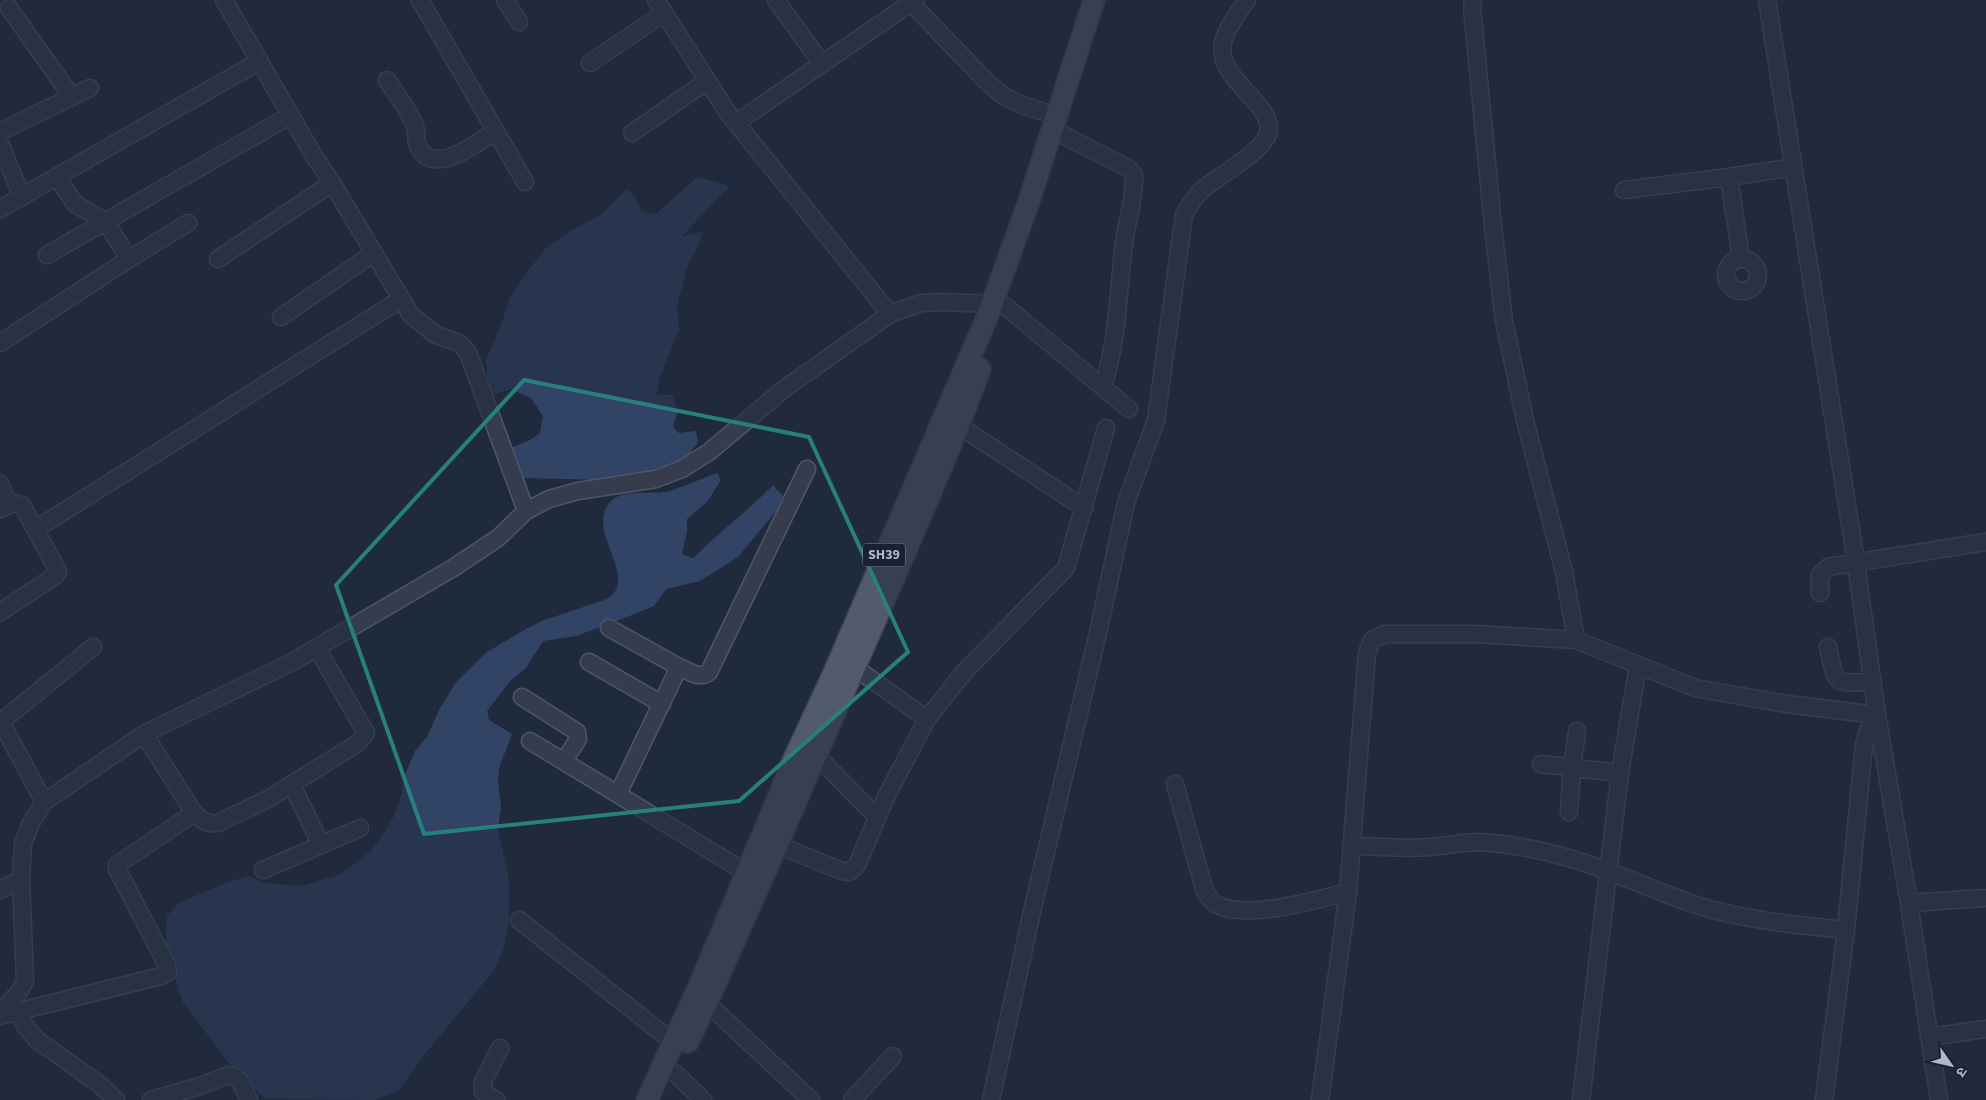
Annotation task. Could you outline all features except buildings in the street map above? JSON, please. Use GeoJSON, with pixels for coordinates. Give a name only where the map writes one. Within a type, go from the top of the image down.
{"type":"FeatureCollection","features":[{"type":"Feature","properties":{"kind":"main road","name":"SH39"},"geometry":{"type":"LineString","coordinates":[[1060,126],[1094,0]]}},
{"type":"Feature","properties":{"kind":"main road","name":"SH39"},"geometry":{"type":"LineString","coordinates":[[647,1100],[747,873],[769,841],[816,755],[958,426],[1060,126],[1108,0]]}},
{"type":"Feature","properties":{"kind":"main road","name":"SH39"},"geometry":{"type":"LineString","coordinates":[[663,1100],[707,1003],[878,566],[998,304]]}},
{"type":"Feature","properties":{"kind":"street"},"geometry":{"type":"LineString","coordinates":[[224,0],[314,156],[411,315],[422,326],[436,335],[459,343],[468,353],[526,511]]}},
{"type":"Feature","properties":{"kind":"street"},"geometry":{"type":"LineString","coordinates":[[420,0],[525,182]]}},
{"type":"Feature","properties":{"kind":"street"},"geometry":{"type":"LineString","coordinates":[[505,0],[519,22]]}},
{"type":"Feature","properties":{"kind":"street"},"geometry":{"type":"LineString","coordinates":[[776,0],[822,64]]}},
{"type":"Feature","properties":{"kind":"street"},"geometry":{"type":"LineString","coordinates":[[991,1100],[1033,907],[1126,503],[1136,470],[1156,420],[1184,215],[1200,192],[1260,147],[1268,134],[1269,126],[1265,115],[1226,67],[1222,57],[1223,41],[1228,28],[1247,0]]}},
{"type":"Feature","properties":{"kind":"street"},"geometry":{"type":"LineString","coordinates":[[1473,0],[1472,8],[1492,216],[1504,321],[1525,420],[1564,572],[1576,640]]}},
{"type":"Feature","properties":{"kind":"street"},"geometry":{"type":"LineString","coordinates":[[1767,0],[1877,714],[1909,903],[1939,1100]]}},
{"type":"Feature","properties":{"kind":"street"},"geometry":{"type":"LineString","coordinates":[[736,123],[913,2],[988,83],[1005,96],[1060,126],[1128,168],[1134,174],[1124,242],[1115,339],[1111,363],[1103,387]]}},
{"type":"Feature","properties":{"kind":"street"},"geometry":{"type":"LineString","coordinates":[[590,63],[660,6],[736,123],[890,314]]}},
{"type":"Feature","properties":{"kind":"street"},"geometry":{"type":"LineString","coordinates":[[4,7],[72,96]]}},
{"type":"Feature","properties":{"kind":"street"},"geometry":{"type":"LineString","coordinates":[[0,209],[260,62]]}},
{"type":"Feature","properties":{"kind":"street"},"geometry":{"type":"LineString","coordinates":[[387,80],[414,124],[418,147],[430,158],[448,159],[496,131]]}},
{"type":"Feature","properties":{"kind":"street"},"geometry":{"type":"LineString","coordinates":[[632,133],[707,80]]}},
{"type":"Feature","properties":{"kind":"street"},"geometry":{"type":"LineString","coordinates":[[0,132],[90,88]]}},
{"type":"Feature","properties":{"kind":"street"},"geometry":{"type":"LineString","coordinates":[[47,255],[103,221],[290,115]]}},
{"type":"Feature","properties":{"kind":"street"},"geometry":{"type":"LineString","coordinates":[[0,143],[22,197]]}},
{"type":"Feature","properties":{"kind":"street"},"geometry":{"type":"LineString","coordinates":[[1624,190],[1793,167]]}},
{"type":"Feature","properties":{"kind":"street"},"geometry":{"type":"LineString","coordinates":[[57,177],[75,204],[103,221],[115,234],[129,259]]}},
{"type":"Feature","properties":{"kind":"street"},"geometry":{"type":"LineString","coordinates":[[1728,177],[1741,259]]}},
{"type":"Feature","properties":{"kind":"street"},"geometry":{"type":"LineString","coordinates":[[218,259],[332,183]]}},
{"type":"Feature","properties":{"kind":"street"},"geometry":{"type":"LineString","coordinates":[[0,343],[188,223]]}},
{"type":"Feature","properties":{"kind":"street"},"geometry":{"type":"LineString","coordinates":[[282,316],[374,253]]}},
{"type":"Feature","properties":{"kind":"street"},"geometry":{"type":"LineString","coordinates":[[36,529],[401,299]]}},
{"type":"Feature","properties":{"kind":"street"},"geometry":{"type":"LineString","coordinates":[[0,1014],[19,992],[25,981],[21,879],[23,844],[31,823],[44,802],[144,734],[317,648],[476,554],[498,538],[526,511],[548,500],[571,493],[656,478],[682,468],[709,452],[784,388],[890,314],[921,303],[998,304],[1129,409]]}},
{"type":"Feature","properties":{"kind":"street"},"geometry":{"type":"LineString","coordinates":[[958,426],[1084,508]]}},
{"type":"Feature","properties":{"kind":"street"},"geometry":{"type":"LineString","coordinates":[[769,841],[849,872],[857,865],[886,797],[927,719],[965,671],[1066,568],[1106,428]]}},
{"type":"Feature","properties":{"kind":"street"},"geometry":{"type":"LineString","coordinates":[[610,628],[680,667],[701,676],[709,672],[807,469]]}},
{"type":"Feature","properties":{"kind":"street"},"geometry":{"type":"LineString","coordinates":[[0,484],[4,507],[18,503],[22,505],[56,566],[58,574],[0,612]]}},
{"type":"Feature","properties":{"kind":"street"},"geometry":{"type":"LineString","coordinates":[[1820,592],[1820,575],[1828,567],[1986,542]]}},
{"type":"Feature","properties":{"kind":"street"},"geometry":{"type":"LineString","coordinates":[[1320,1100],[1348,892],[1367,653],[1372,640],[1385,634],[1476,634],[1576,640],[1695,688],[1787,704],[1877,714]]}},
{"type":"Feature","properties":{"kind":"street"},"geometry":{"type":"LineString","coordinates":[[44,802],[2,727],[93,647]]}},
{"type":"Feature","properties":{"kind":"street"},"geometry":{"type":"LineString","coordinates":[[1828,647],[1835,677],[1838,681],[1844,683],[1873,682]]}},
{"type":"Feature","properties":{"kind":"street"},"geometry":{"type":"LineString","coordinates":[[144,734],[194,813],[203,821],[211,824],[218,823],[268,799],[358,743],[366,733],[317,648]]}},
{"type":"Feature","properties":{"kind":"street"},"geometry":{"type":"LineString","coordinates":[[589,662],[662,704]]}},
{"type":"Feature","properties":{"kind":"street"},"geometry":{"type":"LineString","coordinates":[[1581,1100],[1620,772],[1638,666]]}},
{"type":"Feature","properties":{"kind":"street"},"geometry":{"type":"LineString","coordinates":[[618,794],[680,667]]}},
{"type":"Feature","properties":{"kind":"street"},"geometry":{"type":"LineString","coordinates":[[854,667],[927,719]]}},
{"type":"Feature","properties":{"kind":"street"},"geometry":{"type":"LineString","coordinates":[[522,697],[577,732],[578,739],[564,761]]}},
{"type":"Feature","properties":{"kind":"street"},"geometry":{"type":"LineString","coordinates":[[1824,1100],[1846,930],[1864,745],[1868,730],[1877,714]]}},
{"type":"Feature","properties":{"kind":"street"},"geometry":{"type":"LineString","coordinates":[[1570,812],[1572,767],[1577,731]]}},
{"type":"Feature","properties":{"kind":"street"},"geometry":{"type":"LineString","coordinates":[[530,740],[747,873]]}},
{"type":"Feature","properties":{"kind":"street"},"geometry":{"type":"LineString","coordinates":[[816,755],[877,817]]}},
{"type":"Feature","properties":{"kind":"street"},"geometry":{"type":"LineString","coordinates":[[1541,764],[1620,772]]}},
{"type":"Feature","properties":{"kind":"street"},"geometry":{"type":"LineString","coordinates":[[1175,784],[1205,892],[1214,903],[1232,909],[1258,910],[1294,905],[1348,892]]}},
{"type":"Feature","properties":{"kind":"street"},"geometry":{"type":"LineString","coordinates":[[292,785],[321,845]]}},
{"type":"Feature","properties":{"kind":"street"},"geometry":{"type":"LineString","coordinates":[[0,1014],[161,976],[168,972],[167,965],[117,869],[117,865],[194,813]]}},
{"type":"Feature","properties":{"kind":"street"},"geometry":{"type":"LineString","coordinates":[[263,870],[360,828]]}},
{"type":"Feature","properties":{"kind":"street"},"geometry":{"type":"LineString","coordinates":[[1351,845],[1392,849],[1477,842],[1504,844],[1547,852],[1609,870],[1697,905],[1730,914],[1806,926],[1846,930]]}},
{"type":"Feature","properties":{"kind":"street"},"geometry":{"type":"LineString","coordinates":[[0,890],[21,879]]}},
{"type":"Feature","properties":{"kind":"street"},"geometry":{"type":"LineString","coordinates":[[1909,903],[1984,898]]}},
{"type":"Feature","properties":{"kind":"street"},"geometry":{"type":"LineString","coordinates":[[519,920],[673,1042]]}},
{"type":"Feature","properties":{"kind":"street"},"geometry":{"type":"LineString","coordinates":[[707,1003],[811,1100]]}},
{"type":"Feature","properties":{"kind":"street"},"geometry":{"type":"LineString","coordinates":[[18,1011],[25,1026],[37,1040],[99,1084],[116,1100]]}},
{"type":"Feature","properties":{"kind":"street"},"geometry":{"type":"LineString","coordinates":[[1929,1037],[1986,1029]]}},
{"type":"Feature","properties":{"kind":"street"},"geometry":{"type":"LineString","coordinates":[[496,1100],[484,1092],[483,1082],[500,1048]]}},
{"type":"Feature","properties":{"kind":"street"},"geometry":{"type":"LineString","coordinates":[[852,1100],[893,1056]]}},
{"type":"Feature","properties":{"kind":"street"},"geometry":{"type":"LineString","coordinates":[[675,1073],[703,1100]]}},
{"type":"Feature","properties":{"kind":"street"},"geometry":{"type":"LineString","coordinates":[[151,1100],[197,1087],[228,1075],[234,1076],[240,1081],[249,1100]]}},
{"type":"Feature","properties":{"kind":"highlighted area"},"geometry":{"type":"Polygon","coordinates":[[[524,380],[809,437],[908,652],[739,801],[424,834],[336,585],[524,380]]]}},
{"type":"Feature","properties":{"kind":"water"},"geometry":{"type":"Polygon","coordinates":[[[697,177],[730,186],[681,237],[702,232],[698,246],[687,267],[677,306],[679,329],[659,380],[657,395],[672,395],[678,410],[673,427],[679,433],[696,431],[698,442],[687,457],[672,470],[609,480],[522,478],[506,451],[532,439],[540,433],[543,416],[531,398],[511,389],[489,397],[486,360],[501,325],[510,297],[547,247],[572,230],[599,216],[627,189],[636,198],[641,211],[656,214],[697,177]]]}},
{"type":"Feature","properties":{"kind":"water"},"geometry":{"type":"Polygon","coordinates":[[[717,473],[721,480],[707,502],[687,519],[687,531],[682,554],[693,558],[773,485],[783,496],[776,511],[738,557],[700,581],[666,589],[654,606],[576,636],[543,641],[526,668],[511,680],[487,711],[489,720],[512,734],[499,768],[498,782],[501,806],[498,829],[509,881],[509,919],[504,947],[495,969],[425,1054],[399,1090],[375,1100],[265,1099],[228,1062],[182,1001],[167,951],[167,916],[179,903],[223,884],[248,876],[265,883],[302,886],[341,874],[371,851],[393,818],[401,796],[405,775],[415,751],[427,737],[440,708],[456,682],[487,652],[526,629],[542,621],[607,599],[615,591],[618,582],[617,571],[603,525],[604,514],[608,504],[615,498],[623,495],[670,491],[717,473]]]}}]}
